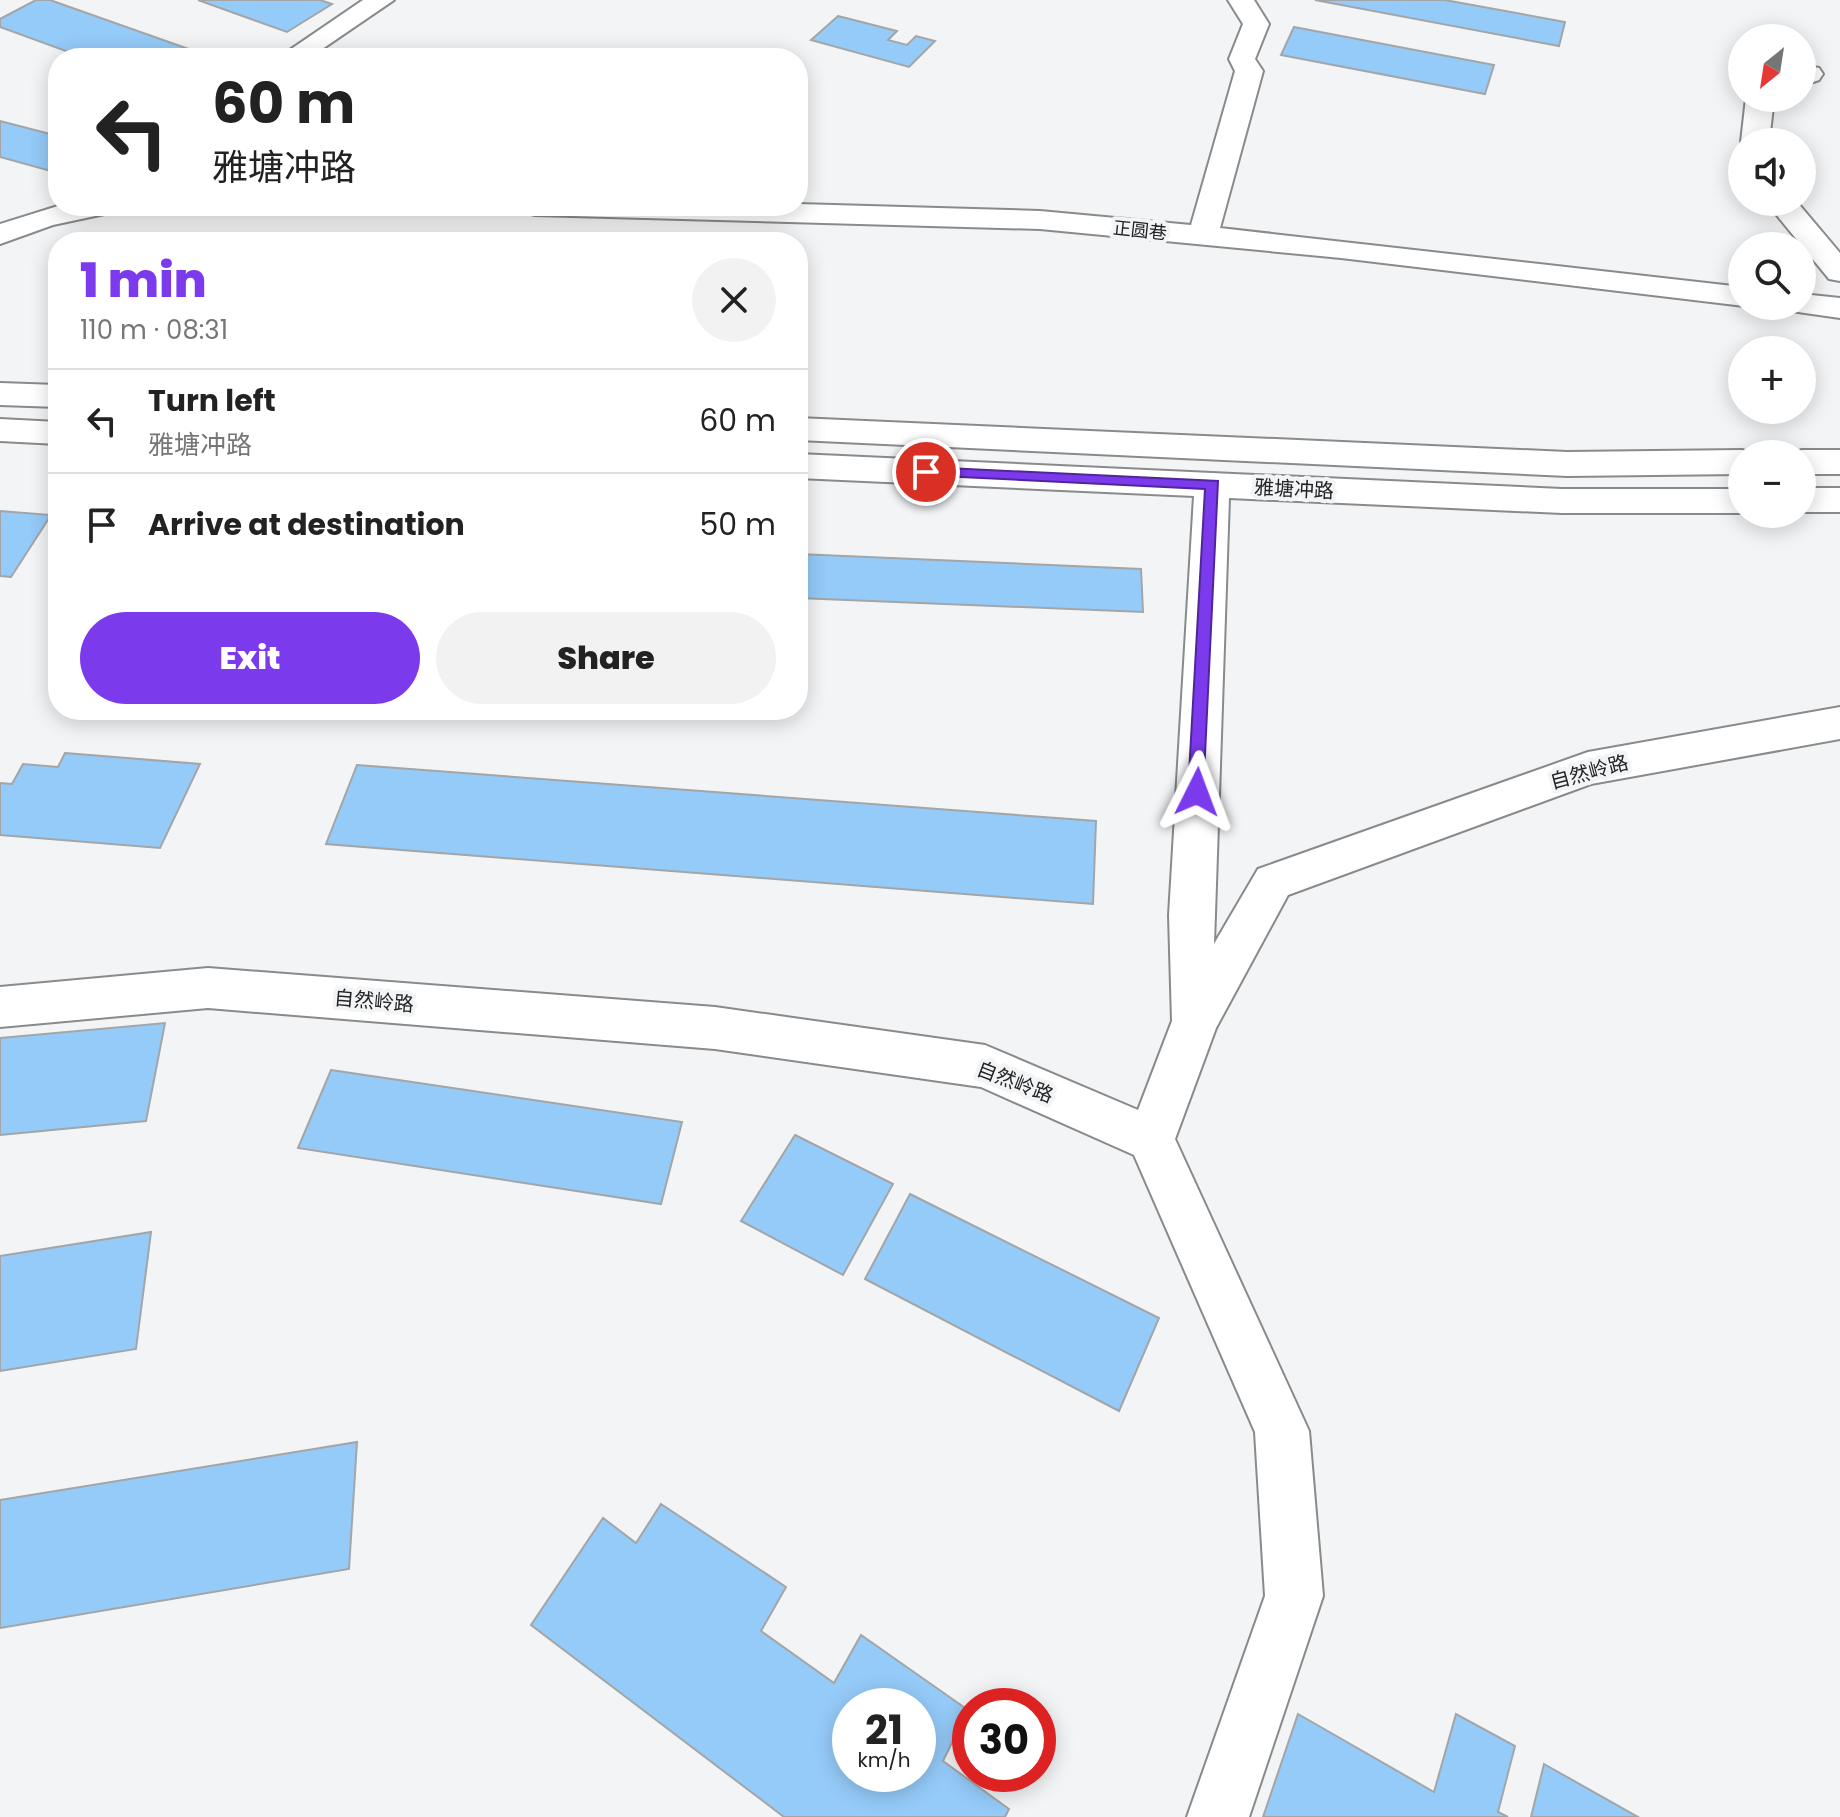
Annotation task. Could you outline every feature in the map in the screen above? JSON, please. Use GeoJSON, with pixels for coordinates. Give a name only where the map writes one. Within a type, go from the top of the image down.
{"type":"FeatureCollection","features":[{"type":"Feature","properties":{"kind":"street"},"geometry":{"type":"LineString","coordinates":[[307,48],[381,0]]}},
{"type":"Feature","properties":{"kind":"street"},"geometry":{"type":"LineString","coordinates":[[1203,236],[1249,71],[1242,59],[1256,24],[1241,0]]}},
{"type":"Feature","properties":{"kind":"street","name":"正圆巷"},"geometry":{"type":"LineString","coordinates":[[808,214],[1040,220],[1728,295]]}},
{"type":"Feature","properties":{"kind":"street"},"geometry":{"type":"LineString","coordinates":[[0,235],[48,215]]}},
{"type":"Feature","properties":{"kind":"street"},"geometry":{"type":"LineString","coordinates":[[1793,216],[1840,272]]}},
{"type":"Feature","properties":{"kind":"street"},"geometry":{"type":"LineString","coordinates":[[1816,305],[1840,308]]}},
{"type":"Feature","properties":{"kind":"street"},"geometry":{"type":"LineString","coordinates":[[0,394],[48,396]]}},
{"type":"Feature","properties":{"kind":"street","name":"雅塘冲路"},"geometry":{"type":"LineString","coordinates":[[808,429],[1567,464],[1728,462]]}},
{"type":"Feature","properties":{"kind":"street"},"geometry":{"type":"LineString","coordinates":[[0,430],[48,432]]}},
{"type":"Feature","properties":{"kind":"street"},"geometry":{"type":"LineString","coordinates":[[1816,462],[1840,462]]}},
{"type":"Feature","properties":{"kind":"street","name":"雅塘冲路"},"geometry":{"type":"LineString","coordinates":[[808,466],[1562,501],[1728,501]]}},
{"type":"Feature","properties":{"kind":"street"},"geometry":{"type":"LineString","coordinates":[[1195,1021],[1191,915],[1212,485]]}},
{"type":"Feature","properties":{"kind":"street"},"geometry":{"type":"LineString","coordinates":[[1816,500],[1840,500]]}},
{"type":"Feature","properties":{"kind":"street","name":"自然岭路"},"geometry":{"type":"LineString","coordinates":[[0,1007],[208,988],[715,1028],[985,1066],[1151,1139],[1195,1021],[1273,882],[1588,768],[1840,723]]}},
{"type":"Feature","properties":{"kind":"street"},"geometry":{"type":"LineString","coordinates":[[1151,1139],[1282,1431],[1294,1596],[1218,1817]]}},
{"type":"Feature","properties":{"kind":"building"},"geometry":{"type":"Polygon","coordinates":[[[36,0],[50,0],[186,48],[58,48],[0,27],[0,19],[36,0]]]}},
{"type":"Feature","properties":{"kind":"building"},"geometry":{"type":"Polygon","coordinates":[[[198,0],[320,0],[332,4],[287,32],[198,0]]]}},
{"type":"Feature","properties":{"kind":"building"},"geometry":{"type":"Polygon","coordinates":[[[1315,0],[1445,0],[1565,22],[1559,46],[1315,0]]]}},
{"type":"Feature","properties":{"kind":"building"},"geometry":{"type":"Polygon","coordinates":[[[838,16],[897,31],[888,40],[907,45],[916,36],[935,41],[909,67],[811,40],[838,16]]]}},
{"type":"Feature","properties":{"kind":"building"},"geometry":{"type":"Polygon","coordinates":[[[1294,27],[1494,65],[1485,94],[1281,55],[1294,27]]]}},
{"type":"Feature","properties":{"kind":"building"},"geometry":{"type":"Polygon","coordinates":[[[0,121],[48,133],[48,170],[0,157],[0,121]]]}},
{"type":"Feature","properties":{"kind":"building"},"geometry":{"type":"Polygon","coordinates":[[[0,511],[48,515],[48,520],[11,577],[0,576],[0,511]]]}},
{"type":"Feature","properties":{"kind":"building"},"geometry":{"type":"Polygon","coordinates":[[[808,554],[1141,569],[1143,612],[808,598],[808,554]]]}},
{"type":"Feature","properties":{"kind":"building"},"geometry":{"type":"Polygon","coordinates":[[[65,753],[200,764],[160,848],[0,835],[0,783],[12,784],[23,764],[58,767],[65,753]]]}},
{"type":"Feature","properties":{"kind":"building"},"geometry":{"type":"Polygon","coordinates":[[[357,765],[1096,821],[1093,904],[326,844],[357,765]]]}},
{"type":"Feature","properties":{"kind":"building"},"geometry":{"type":"Polygon","coordinates":[[[165,1023],[146,1121],[0,1135],[0,1038],[165,1023]]]}},
{"type":"Feature","properties":{"kind":"building"},"geometry":{"type":"Polygon","coordinates":[[[331,1070],[682,1122],[661,1204],[298,1148],[331,1070]]]}},
{"type":"Feature","properties":{"kind":"building"},"geometry":{"type":"Polygon","coordinates":[[[795,1135],[893,1184],[843,1275],[741,1221],[795,1135]]]}},
{"type":"Feature","properties":{"kind":"building"},"geometry":{"type":"Polygon","coordinates":[[[910,1194],[1159,1318],[1119,1411],[865,1279],[910,1194]]]}},
{"type":"Feature","properties":{"kind":"building"},"geometry":{"type":"Polygon","coordinates":[[[151,1232],[136,1349],[0,1371],[0,1256],[151,1232]]]}},
{"type":"Feature","properties":{"kind":"building"},"geometry":{"type":"Polygon","coordinates":[[[357,1442],[349,1569],[0,1628],[0,1500],[357,1442]]]}},
{"type":"Feature","properties":{"kind":"building"},"geometry":{"type":"Polygon","coordinates":[[[661,1504],[786,1587],[761,1631],[834,1683],[861,1635],[952,1699],[952,1743],[943,1761],[952,1768],[952,1792],[986,1792],[1009,1809],[1005,1817],[784,1817],[531,1625],[603,1518],[636,1543],[661,1504]]]}},
{"type":"Feature","properties":{"kind":"building"},"geometry":{"type":"Polygon","coordinates":[[[1298,1714],[1434,1792],[1456,1714],[1515,1746],[1498,1812],[1508,1817],[1263,1817],[1298,1714]]]}},
{"type":"Feature","properties":{"kind":"building"},"geometry":{"type":"Polygon","coordinates":[[[1544,1764],[1638,1817],[1531,1817],[1544,1764]]]}},
{"type":"Feature","properties":{"kind":"route"},"geometry":{"type":"LineString","coordinates":[[926,472],[1212,485],[1197,792]]}}]}
